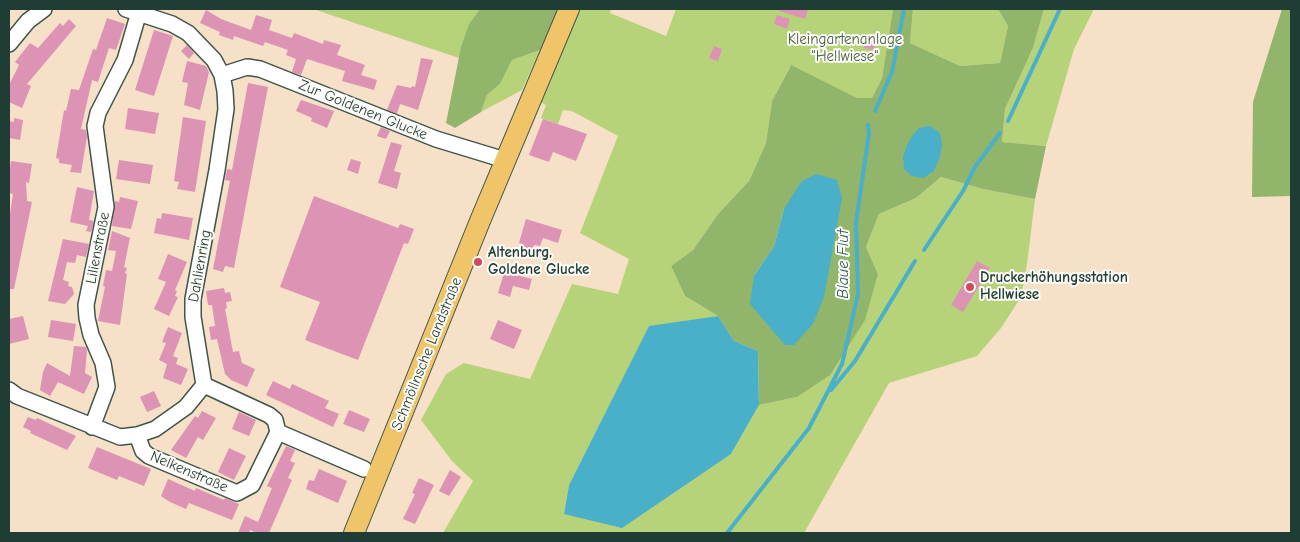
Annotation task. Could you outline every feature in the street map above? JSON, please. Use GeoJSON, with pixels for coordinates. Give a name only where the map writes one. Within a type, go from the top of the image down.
{"type":"FeatureCollection","features":[{"type":"Feature","properties":{"kind":"main road","name":"Schmöllnsche Landstraße"},"geometry":{"type":"LineString","coordinates":[[354,533],[505,160],[569,9]]}},
{"type":"Feature","properties":{"kind":"street"},"geometry":{"type":"LineString","coordinates":[[9,44],[28,20],[44,9]]}},
{"type":"Feature","properties":{"kind":"street","name":"Dahlienring"},"geometry":{"type":"LineString","coordinates":[[133,10],[188,33],[214,60],[222,75],[226,110],[193,299],[193,317],[204,385]]}},
{"type":"Feature","properties":{"kind":"street","name":"Lilienstraße"},"geometry":{"type":"LineString","coordinates":[[92,427],[107,387],[103,363],[91,335],[86,305],[106,207],[95,126],[98,113],[125,60],[133,10]]}},
{"type":"Feature","properties":{"kind":"street","name":"Zur Goldenen Glucke"},"geometry":{"type":"LineString","coordinates":[[222,75],[247,67],[260,69],[436,139],[505,160]]}},
{"type":"Feature","properties":{"kind":"street"},"geometry":{"type":"LineString","coordinates":[[9,390],[17,396],[120,437],[155,430],[186,407],[204,385],[269,415],[275,420],[278,432],[364,468]]}},
{"type":"Feature","properties":{"kind":"street","name":"Nelkenstraße"},"geometry":{"type":"LineString","coordinates":[[137,435],[143,451],[149,456],[237,493],[252,485],[278,432]]}},
{"type":"Feature","properties":{"kind":"green space"},"geometry":{"type":"Polygon","coordinates":[[[313,9],[480,9],[469,24],[459,58],[313,9]]]}},
{"type":"Feature","properties":{"kind":"green space"},"geometry":{"type":"Polygon","coordinates":[[[480,9],[558,9],[540,50],[512,60],[500,84],[487,95],[481,112],[455,128],[446,123],[461,47],[469,24],[480,9]]]}},
{"type":"Feature","properties":{"kind":"green space","name":"Kleingartenanlage \"Hellwiese\""},"geometry":{"type":"Polygon","coordinates":[[[578,9],[611,9],[610,13],[666,36],[676,9],[893,9],[882,78],[872,98],[857,98],[790,66],[772,101],[766,143],[749,181],[718,214],[693,250],[671,266],[685,296],[718,316],[649,327],[569,485],[564,514],[731,454],[759,405],[797,397],[878,274],[866,247],[879,214],[916,198],[941,177],[983,189],[1035,199],[1021,297],[1001,328],[977,356],[889,383],[804,533],[443,533],[473,481],[452,461],[421,420],[446,374],[464,363],[530,379],[572,284],[618,294],[629,259],[580,233],[618,136],[572,111],[563,110],[558,124],[541,118],[546,105],[540,102],[578,9]]]}},
{"type":"Feature","properties":{"kind":"green space"},"geometry":{"type":"Polygon","coordinates":[[[893,9],[913,9],[910,43],[960,66],[1000,63],[1008,26],[998,9],[1044,9],[1033,48],[1005,109],[1002,142],[1046,146],[1035,199],[983,189],[941,177],[916,198],[879,214],[866,247],[878,274],[865,320],[830,375],[797,397],[759,405],[758,351],[734,341],[718,316],[685,296],[671,266],[693,250],[718,214],[749,181],[766,143],[772,101],[791,65],[857,98],[872,98],[882,78],[893,9]],[[784,209],[774,246],[754,276],[785,345],[784,209]]]}},
{"type":"Feature","properties":{"kind":"green space"},"geometry":{"type":"Polygon","coordinates":[[[913,9],[998,9],[1008,26],[1000,63],[960,66],[910,43],[913,9]]]}},
{"type":"Feature","properties":{"kind":"green space"},"geometry":{"type":"Polygon","coordinates":[[[1044,9],[1094,9],[1074,49],[1046,146],[1002,142],[1005,109],[1033,48],[1044,9]]]}},
{"type":"Feature","properties":{"kind":"green space"},"geometry":{"type":"Polygon","coordinates":[[[1282,9],[1291,9],[1291,196],[1252,197],[1253,102],[1282,9]]]}},
{"type":"Feature","properties":{"kind":"green space"},"geometry":{"type":"Polygon","coordinates":[[[540,50],[522,90],[481,112],[487,95],[500,84],[512,60],[540,50]]]}},
{"type":"Feature","properties":{"kind":"water"},"geometry":{"type":"Polygon","coordinates":[[[930,126],[940,133],[942,145],[940,157],[934,171],[923,178],[912,176],[904,169],[903,157],[907,145],[919,128],[930,126]]]}},
{"type":"Feature","properties":{"kind":"water"},"geometry":{"type":"Polygon","coordinates":[[[816,174],[837,180],[842,198],[824,297],[813,324],[794,345],[785,345],[750,304],[754,276],[774,246],[784,209],[801,182],[816,174]]]}},
{"type":"Feature","properties":{"kind":"water"},"geometry":{"type":"Polygon","coordinates":[[[718,316],[734,341],[758,351],[759,405],[731,454],[622,528],[564,514],[569,485],[649,326],[718,316]]]}},
{"type":"Feature","properties":{"kind":"building"},"geometry":{"type":"Polygon","coordinates":[[[780,9],[808,9],[805,19],[779,11],[780,9]]]}},
{"type":"Feature","properties":{"kind":"building"},"geometry":{"type":"Polygon","coordinates":[[[206,10],[221,19],[251,30],[256,15],[272,20],[269,30],[292,38],[294,33],[323,44],[324,40],[341,45],[337,55],[365,65],[361,75],[377,80],[374,90],[342,81],[345,71],[307,59],[301,75],[292,72],[296,59],[286,55],[288,50],[265,42],[263,46],[234,36],[233,40],[219,35],[220,32],[200,23],[206,10]]]}},
{"type":"Feature","properties":{"kind":"building"},"geometry":{"type":"Polygon","coordinates":[[[777,15],[790,19],[787,29],[774,24],[777,15]]]}},
{"type":"Feature","properties":{"kind":"building"},"geometry":{"type":"Polygon","coordinates":[[[107,18],[125,24],[116,50],[109,48],[98,82],[92,80],[81,129],[86,130],[87,137],[81,173],[70,172],[72,165],[59,163],[59,159],[56,158],[64,110],[66,111],[71,89],[79,90],[93,49],[96,50],[107,18]]]}},
{"type":"Feature","properties":{"kind":"building"},"geometry":{"type":"Polygon","coordinates":[[[69,19],[76,26],[27,84],[31,86],[22,108],[9,102],[9,85],[19,65],[15,62],[30,43],[38,48],[60,23],[63,26],[69,19]]]}},
{"type":"Feature","properties":{"kind":"building"},"geometry":{"type":"Polygon","coordinates":[[[154,30],[173,36],[154,96],[135,90],[154,30]]]}},
{"type":"Feature","properties":{"kind":"building"},"geometry":{"type":"Polygon","coordinates":[[[867,37],[876,39],[874,50],[864,48],[867,37]]]}},
{"type":"Feature","properties":{"kind":"building"},"geometry":{"type":"Polygon","coordinates":[[[187,45],[194,53],[189,59],[181,51],[187,45]]]}},
{"type":"Feature","properties":{"kind":"building"},"geometry":{"type":"Polygon","coordinates":[[[714,46],[722,49],[718,61],[709,58],[714,46]]]}},
{"type":"Feature","properties":{"kind":"building"},"geometry":{"type":"Polygon","coordinates":[[[421,58],[433,60],[418,110],[400,104],[397,114],[387,110],[397,85],[415,87],[421,58]]]}},
{"type":"Feature","properties":{"kind":"building"},"geometry":{"type":"Polygon","coordinates":[[[187,61],[206,66],[209,72],[200,110],[184,105],[188,83],[182,82],[187,61]]]}},
{"type":"Feature","properties":{"kind":"building"},"geometry":{"type":"Polygon","coordinates":[[[248,83],[268,87],[234,268],[225,266],[223,272],[213,269],[230,181],[225,180],[227,169],[232,170],[248,83]]]}},
{"type":"Feature","properties":{"kind":"building"},"geometry":{"type":"Polygon","coordinates":[[[301,100],[334,111],[327,128],[311,121],[312,118],[296,111],[301,100]]]}},
{"type":"Feature","properties":{"kind":"building"},"geometry":{"type":"Polygon","coordinates":[[[128,108],[159,113],[155,134],[125,129],[128,108]]]}},
{"type":"Feature","properties":{"kind":"building"},"geometry":{"type":"Polygon","coordinates":[[[183,117],[206,121],[195,192],[177,189],[179,182],[174,181],[183,117]]]}},
{"type":"Feature","properties":{"kind":"building"},"geometry":{"type":"Polygon","coordinates":[[[14,118],[23,120],[20,140],[9,138],[9,121],[14,122],[14,118]]]}},
{"type":"Feature","properties":{"kind":"building"},"geometry":{"type":"Polygon","coordinates":[[[543,119],[587,134],[576,161],[553,152],[549,162],[529,155],[543,119]]]}},
{"type":"Feature","properties":{"kind":"building"},"geometry":{"type":"Polygon","coordinates":[[[381,127],[390,131],[386,139],[377,136],[381,127]]]}},
{"type":"Feature","properties":{"kind":"building"},"geometry":{"type":"Polygon","coordinates":[[[391,142],[402,145],[394,171],[401,173],[397,189],[378,183],[391,142]]]}},
{"type":"Feature","properties":{"kind":"building"},"geometry":{"type":"Polygon","coordinates":[[[351,159],[361,162],[358,174],[347,170],[351,159]]]}},
{"type":"Feature","properties":{"kind":"building"},"geometry":{"type":"Polygon","coordinates":[[[119,160],[153,165],[150,184],[116,179],[119,160]]]}},
{"type":"Feature","properties":{"kind":"building"},"geometry":{"type":"Polygon","coordinates":[[[11,161],[32,164],[29,183],[26,182],[27,201],[32,202],[14,289],[9,289],[9,220],[13,194],[9,193],[11,161]]]}},
{"type":"Feature","properties":{"kind":"building"},"geometry":{"type":"Polygon","coordinates":[[[77,187],[94,191],[89,220],[94,221],[91,232],[86,231],[88,226],[70,222],[77,187]]]}},
{"type":"Feature","properties":{"kind":"building"},"geometry":{"type":"Polygon","coordinates":[[[314,196],[398,228],[400,224],[414,229],[408,244],[404,243],[358,360],[305,340],[320,302],[280,287],[314,196]]]}},
{"type":"Feature","properties":{"kind":"building"},"geometry":{"type":"Polygon","coordinates":[[[120,197],[138,201],[131,229],[112,226],[115,201],[119,202],[120,197]]]}},
{"type":"Feature","properties":{"kind":"building"},"geometry":{"type":"Polygon","coordinates":[[[162,213],[193,218],[189,240],[154,233],[157,218],[161,219],[162,213]]]}},
{"type":"Feature","properties":{"kind":"building"},"geometry":{"type":"Polygon","coordinates":[[[526,219],[562,230],[558,243],[543,238],[540,246],[534,245],[532,253],[521,249],[523,244],[519,243],[526,219]]]}},
{"type":"Feature","properties":{"kind":"building"},"geometry":{"type":"Polygon","coordinates":[[[112,231],[130,238],[124,267],[127,268],[125,273],[127,274],[120,325],[98,321],[105,287],[103,286],[106,270],[112,271],[116,251],[108,250],[112,231]]]}},
{"type":"Feature","properties":{"kind":"building"},"geometry":{"type":"Polygon","coordinates":[[[63,239],[89,244],[86,257],[77,255],[75,263],[67,262],[63,280],[69,282],[68,286],[72,287],[74,294],[65,304],[48,301],[63,239]]]}},
{"type":"Feature","properties":{"kind":"building"},"geometry":{"type":"Polygon","coordinates":[[[168,254],[187,262],[175,290],[177,291],[175,296],[178,297],[169,316],[154,309],[166,282],[158,279],[168,254]]]}},
{"type":"Feature","properties":{"kind":"building","name":"Druckerhöhungsstation Hellwiese"},"geometry":{"type":"Polygon","coordinates":[[[977,261],[990,268],[963,312],[951,305],[977,261]]]}},
{"type":"Feature","properties":{"kind":"building"},"geometry":{"type":"Polygon","coordinates":[[[506,266],[518,270],[516,275],[532,279],[529,290],[513,286],[510,297],[498,293],[506,266]]]}},
{"type":"Feature","properties":{"kind":"building"},"geometry":{"type":"Polygon","coordinates":[[[224,288],[225,293],[230,292],[232,301],[226,302],[227,308],[225,309],[233,352],[239,351],[242,363],[255,369],[247,387],[231,380],[225,374],[217,339],[211,340],[209,327],[215,326],[212,305],[208,305],[206,291],[224,288]]]}},
{"type":"Feature","properties":{"kind":"building"},"geometry":{"type":"Polygon","coordinates":[[[23,316],[29,339],[9,344],[9,319],[23,316]]]}},
{"type":"Feature","properties":{"kind":"building"},"geometry":{"type":"Polygon","coordinates":[[[51,320],[76,324],[73,341],[48,337],[51,320]]]}},
{"type":"Feature","properties":{"kind":"building"},"geometry":{"type":"Polygon","coordinates":[[[498,320],[522,330],[514,349],[490,339],[498,320]]]}},
{"type":"Feature","properties":{"kind":"building"},"geometry":{"type":"Polygon","coordinates":[[[168,327],[182,333],[173,356],[178,358],[176,364],[188,369],[181,385],[163,378],[167,364],[159,360],[166,343],[162,342],[168,327]]]}},
{"type":"Feature","properties":{"kind":"building"},"geometry":{"type":"Polygon","coordinates":[[[74,346],[86,347],[87,350],[85,373],[92,377],[84,394],[58,382],[50,396],[40,390],[43,372],[47,363],[70,376],[74,346]]]}},
{"type":"Feature","properties":{"kind":"building"},"geometry":{"type":"Polygon","coordinates":[[[273,381],[290,389],[292,384],[329,401],[325,408],[339,414],[333,427],[266,395],[273,381]]]}},
{"type":"Feature","properties":{"kind":"building"},"geometry":{"type":"Polygon","coordinates":[[[154,391],[161,406],[147,412],[140,397],[154,391]]]}},
{"type":"Feature","properties":{"kind":"building"},"geometry":{"type":"Polygon","coordinates":[[[349,410],[370,419],[364,432],[343,424],[349,410]]]}},
{"type":"Feature","properties":{"kind":"building"},"geometry":{"type":"Polygon","coordinates":[[[202,411],[216,418],[203,440],[198,437],[186,458],[171,450],[195,416],[198,418],[202,411]]]}},
{"type":"Feature","properties":{"kind":"building"},"geometry":{"type":"Polygon","coordinates":[[[239,412],[256,420],[249,436],[232,429],[239,412]]]}},
{"type":"Feature","properties":{"kind":"building"},"geometry":{"type":"Polygon","coordinates":[[[28,417],[36,420],[37,418],[76,436],[67,450],[30,433],[31,431],[23,427],[28,417]]]}},
{"type":"Feature","properties":{"kind":"building"},"geometry":{"type":"Polygon","coordinates":[[[286,446],[295,450],[290,461],[295,463],[288,478],[292,480],[269,533],[257,533],[250,530],[249,533],[238,533],[245,516],[258,522],[272,488],[267,486],[286,446]]]}},
{"type":"Feature","properties":{"kind":"building"},"geometry":{"type":"Polygon","coordinates":[[[97,447],[151,469],[144,486],[119,476],[117,480],[88,468],[97,447]]]}},
{"type":"Feature","properties":{"kind":"building"},"geometry":{"type":"Polygon","coordinates":[[[229,448],[246,456],[234,480],[218,472],[229,448]]]}},
{"type":"Feature","properties":{"kind":"building"},"geometry":{"type":"Polygon","coordinates":[[[319,469],[347,481],[338,503],[306,489],[309,480],[314,481],[319,469]]]}},
{"type":"Feature","properties":{"kind":"building"},"geometry":{"type":"Polygon","coordinates":[[[450,470],[461,477],[449,496],[439,491],[450,470]]]}},
{"type":"Feature","properties":{"kind":"building"},"geometry":{"type":"Polygon","coordinates":[[[419,478],[434,485],[415,524],[403,519],[415,494],[412,493],[419,478]]]}},
{"type":"Feature","properties":{"kind":"building"},"geometry":{"type":"Polygon","coordinates":[[[168,479],[195,491],[196,488],[239,504],[232,520],[189,503],[186,509],[170,502],[161,496],[168,479]]]}},
{"type":"Feature","properties":{"kind":"waterway","name":"Blaue Flut"},"geometry":{"type":"LineString","coordinates":[[875,111],[892,72],[904,9]]}},
{"type":"Feature","properties":{"kind":"waterway","name":"Blaue Flut"},"geometry":{"type":"LineString","coordinates":[[1008,121],[1060,9]]}},
{"type":"Feature","properties":{"kind":"waterway","name":"Blaue Flut"},"geometry":{"type":"LineString","coordinates":[[727,533],[809,428],[842,364],[858,294],[856,222],[869,134],[868,125]]}},
{"type":"Feature","properties":{"kind":"waterway","name":"Blaue Flut"},"geometry":{"type":"LineString","coordinates":[[924,250],[963,191],[975,167],[1000,133]]}},
{"type":"Feature","properties":{"kind":"waterway","name":"Blaue Flut"},"geometry":{"type":"LineString","coordinates":[[831,390],[855,361],[915,261]]}},
{"type":"Feature","properties":{"kind":"place","name":"Altenburg, Goldene Glucke"},"geometry":{"type":"Point","coordinates":[478,262]}},
{"type":"Feature","properties":{"kind":"place","name":"Druckerhöhungsstation Hellwiese"},"geometry":{"type":"Point","coordinates":[970,287]}}]}
